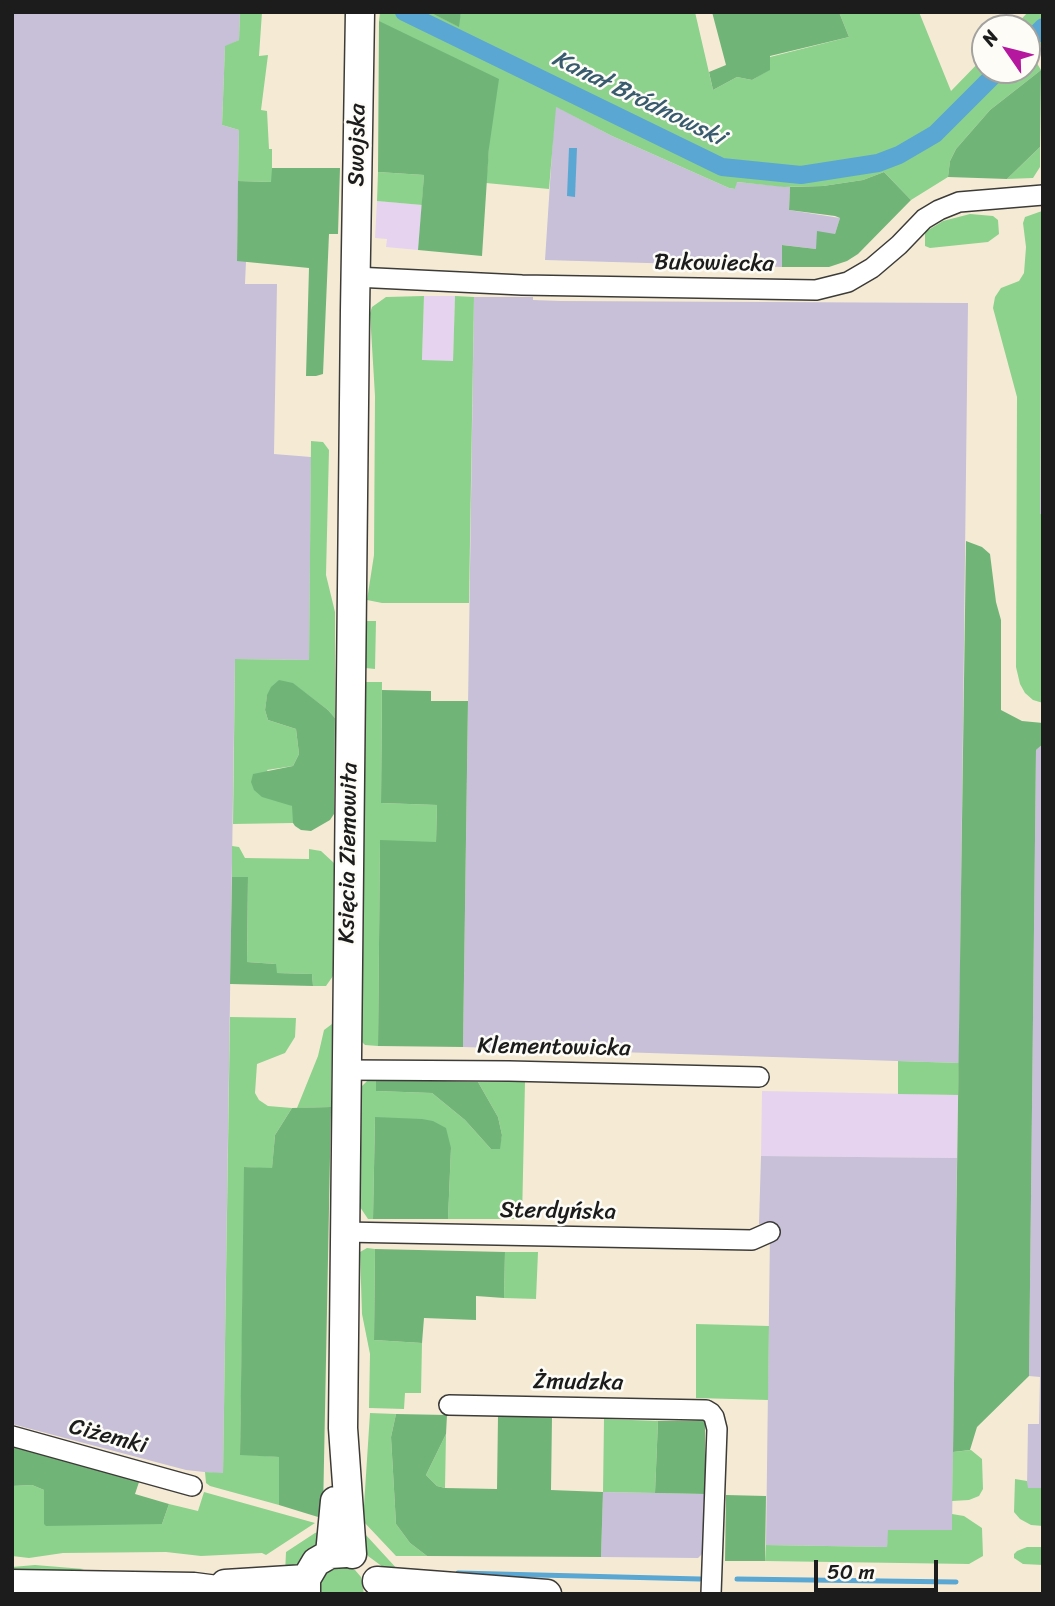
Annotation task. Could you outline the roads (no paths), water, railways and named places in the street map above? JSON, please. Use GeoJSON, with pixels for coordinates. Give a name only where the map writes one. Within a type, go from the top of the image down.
{"type":"FeatureCollection","features":[{"type":"Feature","properties":{"kind":"street","name":"Swojska"},"geometry":{"type":"LineString","coordinates":[[355,277],[360,21]]}},
{"type":"Feature","properties":{"kind":"street","name":"Bukowiecka"},"geometry":{"type":"LineString","coordinates":[[355,277],[522,285],[816,290],[848,282],[872,268],[925,219],[939,210],[959,202],[1043,195]]}},
{"type":"Feature","properties":{"kind":"street","name":"Księcia Ziemowita"},"geometry":{"type":"LineString","coordinates":[[341,1554],[355,277]]}},
{"type":"Feature","properties":{"kind":"street","name":"Klementowicka"},"geometry":{"type":"LineString","coordinates":[[347,1070],[759,1077]]}},
{"type":"Feature","properties":{"kind":"street","name":"Sterdyńska"},"geometry":{"type":"LineString","coordinates":[[344,1232],[752,1240],[770,1232]]}},
{"type":"Feature","properties":{"kind":"street","name":"Żmudzka"},"geometry":{"type":"LineString","coordinates":[[449,1405],[706,1410],[714,1417],[717,1429],[711,1594]]}},
{"type":"Feature","properties":{"kind":"street","name":"Ciżemki"},"geometry":{"type":"LineString","coordinates":[[12,1436],[192,1486]]}},
{"type":"Feature","properties":{"kind":"street"},"geometry":{"type":"LineString","coordinates":[[12,1584],[306,1586],[316,1562],[341,1554],[363,1558],[372,1567],[377,1587],[547,1594]]}},
{"type":"Feature","properties":{"kind":"street"},"geometry":{"type":"LineString","coordinates":[[194,1587],[248,1594]]}},
{"type":"Feature","properties":{"kind":"water"},"geometry":{"type":"Polygon","coordinates":[[[569,148],[577,148],[575,197],[567,196],[569,148]]]}},
{"type":"Feature","properties":{"kind":"waterway","name":"Kanał Bródnowski"},"geometry":{"type":"LineString","coordinates":[[404,12],[722,167],[801,175],[878,163],[899,155],[935,134],[985,84]]}},
{"type":"Feature","properties":{"kind":"waterway"},"geometry":{"type":"LineString","coordinates":[[458,1573],[700,1579]]}},
{"type":"Feature","properties":{"kind":"waterway"},"geometry":{"type":"LineString","coordinates":[[737,1579],[956,1582]]}}]}
